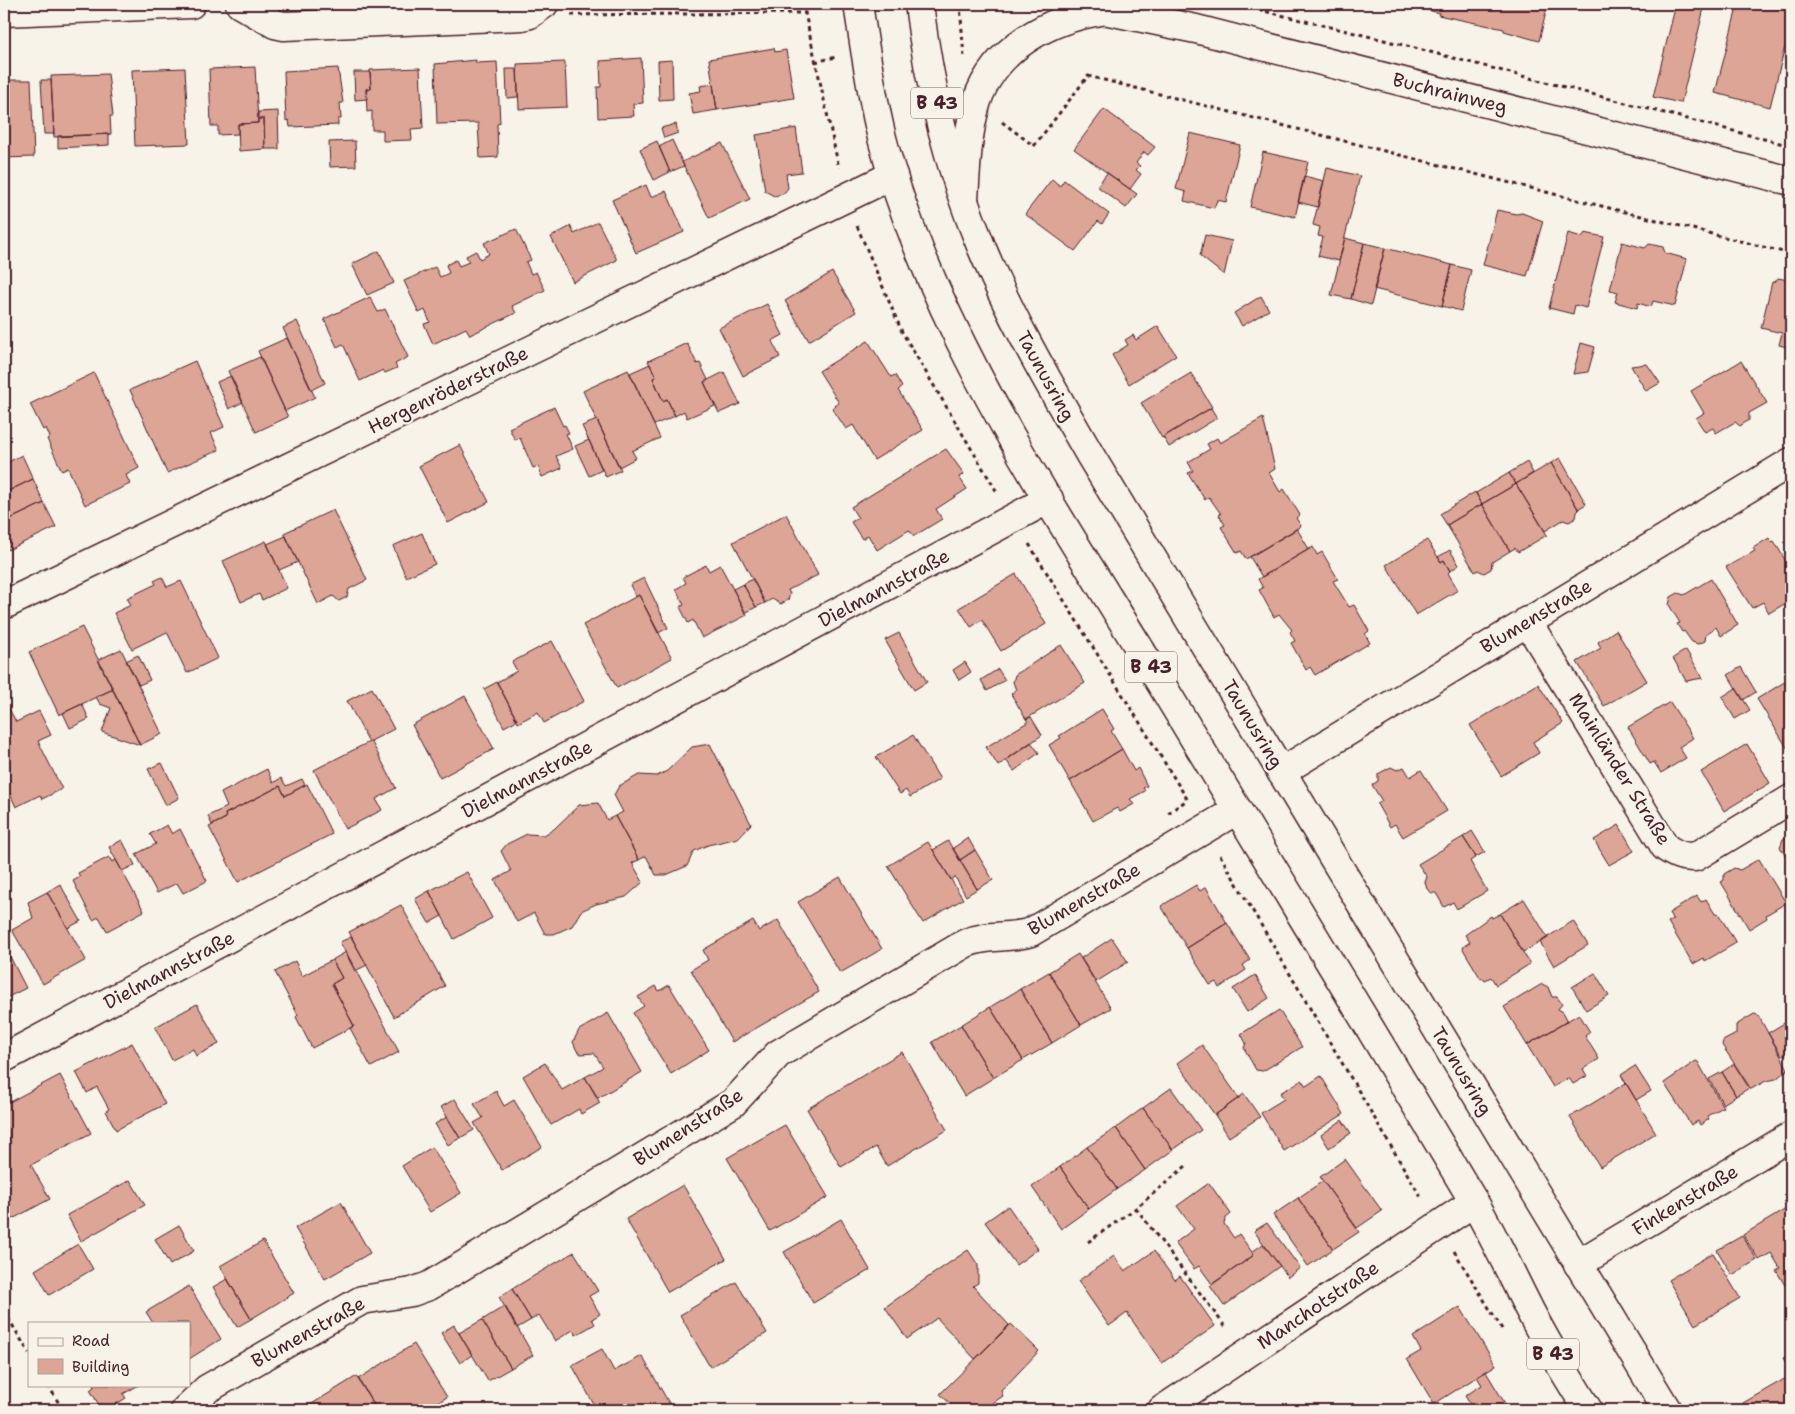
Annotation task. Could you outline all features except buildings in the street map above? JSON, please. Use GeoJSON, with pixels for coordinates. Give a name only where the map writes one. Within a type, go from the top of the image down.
{"type":"FeatureCollection","features":[{"type":"Feature","properties":{"kind":"street"},"geometry":{"type":"LineString","coordinates":[[4,12],[191,4]]}},
{"type":"Feature","properties":{"kind":"street"},"geometry":{"type":"LineString","coordinates":[[240,4],[276,24],[284,26],[534,10]]}},
{"type":"Feature","properties":{"kind":"street","name":"B 43"},"geometry":{"type":"LineString","coordinates":[[858,4],[882,136],[893,175],[936,290],[1002,417],[1474,1202],[1504,1254],[1522,1296],[1553,1354],[1588,1410]]}},
{"type":"Feature","properties":{"kind":"street","name":"Taunusring"},"geometry":{"type":"LineString","coordinates":[[919,4],[923,39],[944,136],[964,200],[981,247],[1023,335],[1054,393],[1281,772],[1667,1410]]}},
{"type":"Feature","properties":{"kind":"street","name":"Buchrainweg"},"geometry":{"type":"LineString","coordinates":[[1075,4],[1108,10],[1338,65],[1791,181]]}},
{"type":"Feature","properties":{"kind":"street","name":"Buchrainweg"},"geometry":{"type":"LineString","coordinates":[[964,200],[968,145],[977,103],[994,69],[1016,46],[1042,30],[1072,17],[1108,10]]}},
{"type":"Feature","properties":{"kind":"street","name":"Hergenröderstraße"},"geometry":{"type":"LineString","coordinates":[[4,605],[893,175]]}},
{"type":"Feature","properties":{"kind":"street","name":"Blumenstraße"},"geometry":{"type":"LineString","coordinates":[[1281,772],[1791,462]]}},
{"type":"Feature","properties":{"kind":"street","name":"Dielmannstraße"},"geometry":{"type":"LineString","coordinates":[[4,1058],[1050,499]]}},
{"type":"Feature","properties":{"kind":"street","name":"Mainländer Straße"},"geometry":{"type":"LineString","coordinates":[[1527,621],[1665,847],[1674,854],[1682,857],[1695,857],[1791,799]]}},
{"type":"Feature","properties":{"kind":"street","name":"Blumenstraße"},"geometry":{"type":"LineString","coordinates":[[185,1410],[207,1389],[362,1300],[412,1292],[438,1280],[733,1103],[778,1054],[966,943],[977,938],[1010,938],[1031,932],[1237,810]]}},
{"type":"Feature","properties":{"kind":"street","name":"Finkenstraße"},"geometry":{"type":"LineString","coordinates":[[1578,1264],[1791,1136]]}},
{"type":"Feature","properties":{"kind":"street","name":"Manchotstraße"},"geometry":{"type":"LineString","coordinates":[[1162,1410],[1474,1202]]}},
{"type":"Feature","properties":{"kind":"path"},"geometry":{"type":"LineString","coordinates":[[1234,4],[1384,40],[1791,146]]}},
{"type":"Feature","properties":{"kind":"path"},"geometry":{"type":"LineString","coordinates":[[534,10],[805,13]]}},
{"type":"Feature","properties":{"kind":"path"},"geometry":{"type":"LineString","coordinates":[[1034,146],[1088,76],[1791,254]]}},
{"type":"Feature","properties":{"kind":"path"},"geometry":{"type":"LineString","coordinates":[[1088,1242],[1136,1208],[1186,1166]]}},
{"type":"Feature","properties":{"kind":"path"},"geometry":{"type":"LineString","coordinates":[[1136,1208],[1246,1353]]}},
{"type":"Feature","properties":{"kind":"path"},"geometry":{"type":"LineString","coordinates":[[4,1311],[28,1351]]}},
{"type":"Feature","properties":{"kind":"path"},"geometry":{"type":"LineString","coordinates":[[49,1386],[63,1410]]}}]}
